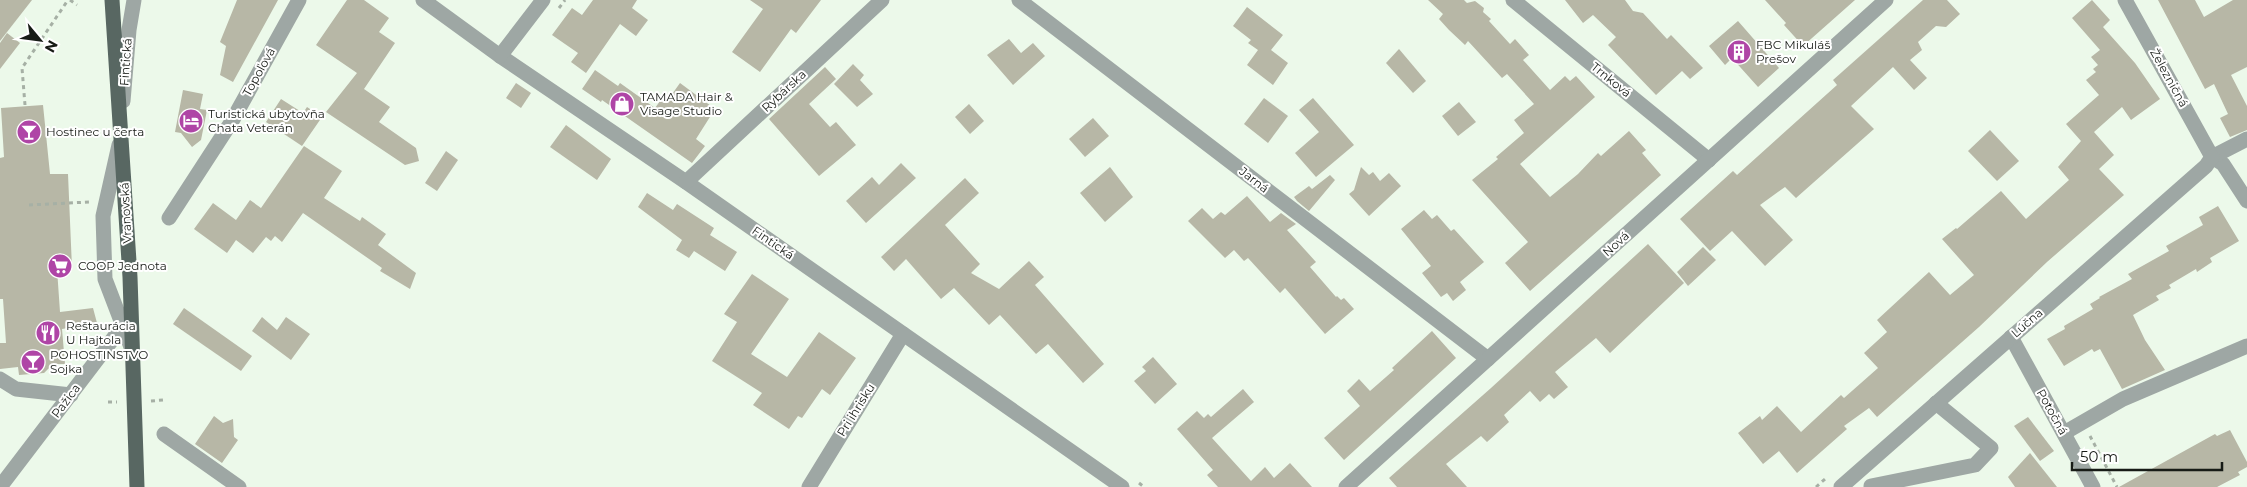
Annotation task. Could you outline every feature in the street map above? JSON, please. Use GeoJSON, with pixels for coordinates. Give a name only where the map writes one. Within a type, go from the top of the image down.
{"type":"FeatureCollection","features":[{"type":"Feature","properties":{"kind":"main road","name":"Vranovská"},"geometry":{"type":"LineString","coordinates":[[112,0],[122,129],[127,321],[132,350],[137,487]]}},
{"type":"Feature","properties":{"kind":"street","name":"Fintická"},"geometry":{"type":"LineString","coordinates":[[127,321],[105,279],[103,216],[122,129],[129,30],[134,0]]}},
{"type":"Feature","properties":{"kind":"street","name":"Topoľová"},"geometry":{"type":"LineString","coordinates":[[170,218],[232,121],[298,0]]}},
{"type":"Feature","properties":{"kind":"street","name":"Fintická"},"geometry":{"type":"LineString","coordinates":[[423,0],[500,56],[686,182],[1122,487]]}},
{"type":"Feature","properties":{"kind":"street"},"geometry":{"type":"LineString","coordinates":[[500,56],[543,0]]}},
{"type":"Feature","properties":{"kind":"street","name":"Rybárska"},"geometry":{"type":"LineString","coordinates":[[686,182],[882,0]]}},
{"type":"Feature","properties":{"kind":"street","name":"Jarná"},"geometry":{"type":"LineString","coordinates":[[1019,0],[1488,359]]}},
{"type":"Feature","properties":{"kind":"street","name":"Trnková"},"geometry":{"type":"LineString","coordinates":[[1513,0],[1709,160]]}},
{"type":"Feature","properties":{"kind":"street","name":"Nová"},"geometry":{"type":"LineString","coordinates":[[1346,487],[1886,0]]}},
{"type":"Feature","properties":{"kind":"street","name":"Železničná"},"geometry":{"type":"LineString","coordinates":[[2125,0],[2212,157],[2223,164],[2247,201]]}},
{"type":"Feature","properties":{"kind":"street"},"geometry":{"type":"LineString","coordinates":[[2212,157],[2247,139]]}},
{"type":"Feature","properties":{"kind":"street","name":"Lúčna"},"geometry":{"type":"LineString","coordinates":[[1841,487],[2206,166],[2212,157]]}},
{"type":"Feature","properties":{"kind":"street","name":"Pažica"},"geometry":{"type":"LineString","coordinates":[[0,487],[127,321]]}},
{"type":"Feature","properties":{"kind":"street","name":"Pri ihrisku"},"geometry":{"type":"LineString","coordinates":[[809,487],[903,334]]}},
{"type":"Feature","properties":{"kind":"street","name":"Potočná"},"geometry":{"type":"LineString","coordinates":[[2011,337],[2093,487]]}},
{"type":"Feature","properties":{"kind":"street"},"geometry":{"type":"LineString","coordinates":[[2064,433],[2123,400],[2247,346]]}},
{"type":"Feature","properties":{"kind":"street"},"geometry":{"type":"LineString","coordinates":[[0,379],[16,389],[71,394]]}},
{"type":"Feature","properties":{"kind":"street"},"geometry":{"type":"LineString","coordinates":[[1858,472],[1872,486],[1975,465],[1991,448],[1936,403]]}},
{"type":"Feature","properties":{"kind":"street"},"geometry":{"type":"LineString","coordinates":[[164,434],[239,487]]}},
{"type":"Feature","properties":{"kind":"path"},"geometry":{"type":"LineString","coordinates":[[25,105],[22,68],[69,0],[77,6]]}},
{"type":"Feature","properties":{"kind":"path"},"geometry":{"type":"LineString","coordinates":[[30,204],[90,202]]}},
{"type":"Feature","properties":{"kind":"path"},"geometry":{"type":"LineString","coordinates":[[2082,422],[2117,487]]}},
{"type":"Feature","properties":{"kind":"building"},"geometry":{"type":"Polygon","coordinates":[[[0,0],[32,0],[0,41],[0,0]]]}},
{"type":"Feature","properties":{"kind":"building"},"geometry":{"type":"Polygon","coordinates":[[[237,0],[278,0],[233,82],[220,75],[226,46],[220,42],[237,0]]]}},
{"type":"Feature","properties":{"kind":"building"},"geometry":{"type":"Polygon","coordinates":[[[347,0],[364,0],[389,18],[379,32],[395,43],[364,89],[390,107],[379,122],[416,148],[419,161],[405,165],[326,112],[357,73],[316,45],[347,0]]]}},
{"type":"Feature","properties":{"kind":"building"},"geometry":{"type":"Polygon","coordinates":[[[593,0],[637,0],[632,8],[648,20],[636,36],[620,24],[586,73],[571,62],[578,53],[552,35],[572,8],[582,15],[593,0]]]}},
{"type":"Feature","properties":{"kind":"building"},"geometry":{"type":"Polygon","coordinates":[[[750,0],[821,0],[796,33],[791,29],[760,72],[732,52],[763,9],[750,0]]]}},
{"type":"Feature","properties":{"kind":"building"},"geometry":{"type":"Polygon","coordinates":[[[1428,0],[1464,0],[1467,3],[1475,1],[1484,8],[1483,12],[1491,19],[1489,21],[1510,44],[1515,39],[1529,55],[1523,60],[1550,90],[1565,76],[1570,81],[1576,76],[1595,97],[1520,164],[1550,197],[1578,174],[1598,153],[1601,156],[1629,131],[1646,150],[1642,153],[1661,175],[1530,291],[1505,263],[1528,242],[1472,180],[1498,159],[1496,157],[1524,133],[1514,120],[1534,104],[1507,74],[1502,78],[1468,41],[1465,45],[1449,30],[1439,19],[1443,14],[1428,0]]]}},
{"type":"Feature","properties":{"kind":"building"},"geometry":{"type":"Polygon","coordinates":[[[1565,0],[1625,0],[1633,11],[1643,13],[1667,39],[1671,35],[1703,68],[1690,79],[1682,71],[1656,95],[1608,45],[1616,37],[1593,15],[1583,23],[1565,0]]]}},
{"type":"Feature","properties":{"kind":"building"},"geometry":{"type":"Polygon","coordinates":[[[1765,0],[1855,0],[1803,46],[1784,25],[1786,23],[1765,0]]]}},
{"type":"Feature","properties":{"kind":"building"},"geometry":{"type":"Polygon","coordinates":[[[1923,0],[1947,0],[1960,14],[1946,27],[1936,26],[1918,42],[1922,50],[1910,60],[1927,78],[1914,90],[1893,67],[1851,106],[1874,129],[1796,198],[1785,187],[1760,205],[1793,240],[1765,266],[1732,231],[1710,251],[1680,219],[1733,171],[1737,175],[1837,85],[1833,80],[1923,0]]]}},
{"type":"Feature","properties":{"kind":"building"},"geometry":{"type":"Polygon","coordinates":[[[2092,0],[2110,20],[2103,27],[2135,63],[2160,99],[2131,120],[2122,107],[2094,132],[2114,155],[2099,169],[2124,195],[2047,262],[1979,327],[1877,417],[1869,408],[1844,426],[1847,429],[1797,473],[1779,451],[1763,464],[1738,433],[1760,416],[1762,420],[1777,406],[1801,432],[1841,395],[1844,398],[1878,368],[1864,353],[1887,332],[1877,320],[1929,272],[1950,295],[1974,275],[1942,239],[1957,229],[2001,191],[2026,219],[2069,180],[2058,167],[2081,141],[2066,124],[2099,95],[2086,80],[2096,72],[2093,69],[2098,65],[2091,57],[2100,50],[2072,18],[2092,0]]]}},
{"type":"Feature","properties":{"kind":"building"},"geometry":{"type":"Polygon","coordinates":[[[2158,0],[2195,0],[2204,17],[2233,0],[2247,0],[2247,67],[2231,75],[2247,106],[2247,130],[2230,137],[2220,118],[2228,114],[2214,84],[2205,89],[2158,0]]]}},
{"type":"Feature","properties":{"kind":"building"},"geometry":{"type":"Polygon","coordinates":[[[1247,7],[1283,35],[1271,50],[1288,63],[1273,85],[1247,65],[1258,50],[1248,43],[1251,40],[1233,26],[1247,7]]]}},
{"type":"Feature","properties":{"kind":"building","name":"FBC Mikuláš Prešov"},"geometry":{"type":"Polygon","coordinates":[[[1738,21],[1779,68],[1758,87],[1732,58],[1725,65],[1709,46],[1738,21]]]}},
{"type":"Feature","properties":{"kind":"building"},"geometry":{"type":"Polygon","coordinates":[[[7,33],[20,43],[0,69],[0,43],[7,33]]]}},
{"type":"Feature","properties":{"kind":"building"},"geometry":{"type":"Polygon","coordinates":[[[1009,39],[1021,53],[1033,43],[1045,56],[1013,85],[987,55],[1009,39]]]}},
{"type":"Feature","properties":{"kind":"building"},"geometry":{"type":"Polygon","coordinates":[[[1399,49],[1426,81],[1413,93],[1386,63],[1399,49]]]}},
{"type":"Feature","properties":{"kind":"building"},"geometry":{"type":"Polygon","coordinates":[[[853,64],[864,75],[860,80],[873,94],[857,107],[834,84],[853,64]]]}},
{"type":"Feature","properties":{"kind":"building"},"geometry":{"type":"Polygon","coordinates":[[[825,67],[836,79],[809,104],[830,127],[836,122],[856,145],[819,176],[769,119],[825,67]]]}},
{"type":"Feature","properties":{"kind":"building"},"geometry":{"type":"Polygon","coordinates":[[[595,70],[618,86],[620,83],[655,108],[665,94],[670,97],[680,83],[715,109],[696,139],[705,146],[692,163],[602,100],[601,102],[582,89],[595,70]]]}},
{"type":"Feature","properties":{"kind":"building"},"geometry":{"type":"Polygon","coordinates":[[[516,83],[531,93],[521,108],[506,98],[516,83]]]}},
{"type":"Feature","properties":{"kind":"building","name":"Turistická ubytovňa Chata Veterán"},"geometry":{"type":"Polygon","coordinates":[[[183,90],[203,94],[200,109],[207,110],[201,140],[192,147],[181,133],[175,132],[183,90]]]}},
{"type":"Feature","properties":{"kind":"building"},"geometry":{"type":"Polygon","coordinates":[[[1264,98],[1288,116],[1268,143],[1244,124],[1264,98]]]}},
{"type":"Feature","properties":{"kind":"building"},"geometry":{"type":"Polygon","coordinates":[[[1313,98],[1354,145],[1316,177],[1295,153],[1319,132],[1299,110],[1313,98]]]}},
{"type":"Feature","properties":{"kind":"building"},"geometry":{"type":"Polygon","coordinates":[[[281,99],[303,113],[307,107],[322,117],[302,146],[266,122],[281,99]]]}},
{"type":"Feature","properties":{"kind":"building"},"geometry":{"type":"Polygon","coordinates":[[[1459,102],[1476,122],[1458,136],[1442,116],[1459,102]]]}},
{"type":"Feature","properties":{"kind":"building"},"geometry":{"type":"Polygon","coordinates":[[[969,104],[984,121],[970,134],[955,117],[969,104]]]}},
{"type":"Feature","properties":{"kind":"building"},"geometry":{"type":"Polygon","coordinates":[[[43,105],[50,174],[68,174],[72,268],[57,269],[60,312],[93,308],[97,323],[62,329],[65,364],[53,364],[44,373],[19,375],[18,367],[0,369],[0,343],[6,343],[3,299],[0,299],[0,158],[4,157],[1,108],[43,105]]]}},
{"type":"Feature","properties":{"kind":"building"},"geometry":{"type":"Polygon","coordinates":[[[1093,118],[1109,136],[1085,157],[1069,139],[1093,118]]]}},
{"type":"Feature","properties":{"kind":"building"},"geometry":{"type":"Polygon","coordinates":[[[566,125],[611,159],[597,180],[550,147],[566,125]]]}},
{"type":"Feature","properties":{"kind":"building"},"geometry":{"type":"Polygon","coordinates":[[[1990,130],[2019,161],[1997,181],[1968,151],[1990,130]]]}},
{"type":"Feature","properties":{"kind":"building"},"geometry":{"type":"Polygon","coordinates":[[[304,146],[342,171],[324,198],[360,221],[362,217],[386,234],[378,245],[416,273],[410,289],[380,271],[382,268],[303,213],[282,242],[275,236],[271,241],[266,237],[253,253],[236,240],[227,253],[194,229],[213,203],[236,220],[250,200],[261,208],[304,146]]]}},
{"type":"Feature","properties":{"kind":"building"},"geometry":{"type":"Polygon","coordinates":[[[446,151],[458,160],[437,191],[425,183],[446,151]]]}},
{"type":"Feature","properties":{"kind":"building"},"geometry":{"type":"Polygon","coordinates":[[[901,163],[916,178],[866,223],[846,201],[872,177],[879,185],[901,163]]]}},
{"type":"Feature","properties":{"kind":"building"},"geometry":{"type":"Polygon","coordinates":[[[1110,167],[1133,197],[1105,222],[1080,193],[1110,167]]]}},
{"type":"Feature","properties":{"kind":"building"},"geometry":{"type":"Polygon","coordinates":[[[1361,167],[1369,175],[1373,172],[1380,181],[1389,173],[1401,186],[1369,216],[1349,194],[1354,190],[1361,167]]]}},
{"type":"Feature","properties":{"kind":"building"},"geometry":{"type":"Polygon","coordinates":[[[1330,175],[1335,180],[1309,211],[1294,197],[1309,186],[1312,189],[1330,175]]]}},
{"type":"Feature","properties":{"kind":"building"},"geometry":{"type":"Polygon","coordinates":[[[965,178],[979,193],[945,225],[980,264],[971,273],[999,289],[1029,261],[1044,277],[1035,285],[1104,364],[1083,383],[1048,344],[1036,354],[1000,315],[989,325],[954,288],[941,299],[906,259],[894,271],[881,257],[965,178]]]}},
{"type":"Feature","properties":{"kind":"building"},"geometry":{"type":"Polygon","coordinates":[[[647,193],[673,210],[677,204],[714,228],[710,235],[737,252],[725,271],[694,251],[689,258],[676,250],[682,240],[638,207],[647,193]]]}},
{"type":"Feature","properties":{"kind":"building"},"geometry":{"type":"Polygon","coordinates":[[[1247,196],[1270,222],[1281,213],[1296,224],[1287,230],[1316,262],[1310,267],[1336,297],[1341,300],[1344,298],[1354,309],[1325,334],[1285,288],[1280,293],[1248,258],[1244,261],[1234,250],[1225,258],[1188,221],[1202,208],[1213,219],[1221,212],[1225,215],[1247,196]]]}},
{"type":"Feature","properties":{"kind":"building"},"geometry":{"type":"Polygon","coordinates":[[[2218,206],[2239,241],[2210,258],[2212,262],[2197,272],[2196,269],[2169,285],[2171,288],[2156,296],[2159,300],[2133,315],[2145,340],[2165,370],[2122,389],[2100,349],[2094,352],[2092,349],[2064,366],[2047,339],[2065,329],[2064,326],[2093,309],[2090,304],[2099,297],[2132,279],[2128,274],[2169,251],[2166,246],[2203,225],[2199,217],[2218,206]]]}},
{"type":"Feature","properties":{"kind":"building"},"geometry":{"type":"Polygon","coordinates":[[[1424,210],[1432,219],[1437,215],[1451,231],[1454,229],[1484,262],[1460,282],[1466,290],[1453,301],[1447,293],[1441,297],[1422,273],[1431,266],[1401,229],[1424,210]]]}},
{"type":"Feature","properties":{"kind":"building"},"geometry":{"type":"Polygon","coordinates":[[[1648,244],[1684,283],[1610,353],[1596,338],[1555,372],[1568,387],[1554,399],[1549,394],[1540,402],[1530,391],[1504,415],[1509,422],[1487,442],[1481,436],[1446,464],[1467,487],[1397,487],[1389,478],[1491,388],[1648,244]]]}},
{"type":"Feature","properties":{"kind":"building"},"geometry":{"type":"Polygon","coordinates":[[[1703,247],[1716,260],[1688,286],[1677,272],[1703,247]]]}},
{"type":"Feature","properties":{"kind":"building"},"geometry":{"type":"Polygon","coordinates":[[[752,274],[789,299],[751,354],[787,377],[819,332],[856,358],[830,395],[822,389],[802,418],[798,416],[789,429],[753,405],[762,393],[712,361],[737,322],[724,314],[752,274]]]}},
{"type":"Feature","properties":{"kind":"building"},"geometry":{"type":"Polygon","coordinates":[[[184,308],[252,356],[241,371],[173,324],[184,308]]]}},
{"type":"Feature","properties":{"kind":"building"},"geometry":{"type":"Polygon","coordinates":[[[262,317],[277,330],[286,317],[310,334],[291,360],[252,331],[262,317]]]}},
{"type":"Feature","properties":{"kind":"building"},"geometry":{"type":"Polygon","coordinates":[[[1432,331],[1456,358],[1344,460],[1324,438],[1360,406],[1347,391],[1359,379],[1370,391],[1394,370],[1392,368],[1432,331]]]}},
{"type":"Feature","properties":{"kind":"building"},"geometry":{"type":"Polygon","coordinates":[[[1153,357],[1177,384],[1155,404],[1134,381],[1146,371],[1142,367],[1153,357]]]}},
{"type":"Feature","properties":{"kind":"building"},"geometry":{"type":"Polygon","coordinates":[[[1243,389],[1254,402],[1212,438],[1251,481],[1265,467],[1274,478],[1290,463],[1312,487],[1218,487],[1207,475],[1213,470],[1177,429],[1197,411],[1204,418],[1208,414],[1211,417],[1243,389]]]}},
{"type":"Feature","properties":{"kind":"building"},"geometry":{"type":"Polygon","coordinates":[[[214,416],[223,423],[233,419],[234,437],[238,440],[222,463],[195,444],[214,416]]]}},
{"type":"Feature","properties":{"kind":"building"},"geometry":{"type":"Polygon","coordinates":[[[2028,417],[2054,451],[2040,461],[2014,426],[2028,417]]]}},
{"type":"Feature","properties":{"kind":"building"},"geometry":{"type":"Polygon","coordinates":[[[2230,430],[2247,462],[2247,467],[2238,472],[2240,475],[2217,487],[2119,487],[2215,434],[2217,436],[2230,430]]]}},
{"type":"Feature","properties":{"kind":"building"},"geometry":{"type":"Polygon","coordinates":[[[2030,453],[2057,487],[2015,487],[2008,477],[2030,453]]]}},
{"type":"Feature","properties":{"kind":"place","name":"FBC Mikuláš Prešov"},"geometry":{"type":"Point","coordinates":[1739,52]}},
{"type":"Feature","properties":{"kind":"place","name":"TAMADA Hair & Visage Studio"},"geometry":{"type":"Point","coordinates":[622,104]}},
{"type":"Feature","properties":{"kind":"place","name":"Turistická ubytovňa Chata Veterán"},"geometry":{"type":"Point","coordinates":[191,121]}},
{"type":"Feature","properties":{"kind":"place","name":"Hostinec u čerta"},"geometry":{"type":"Point","coordinates":[29,132]}},
{"type":"Feature","properties":{"kind":"place","name":"COOP Jednota"},"geometry":{"type":"Point","coordinates":[60,266]}},
{"type":"Feature","properties":{"kind":"place","name":"Reštaurácia U Hajtola"},"geometry":{"type":"Point","coordinates":[48,333]}},
{"type":"Feature","properties":{"kind":"place","name":"POHOSTINSTVO Sojka"},"geometry":{"type":"Point","coordinates":[33,362]}}]}
